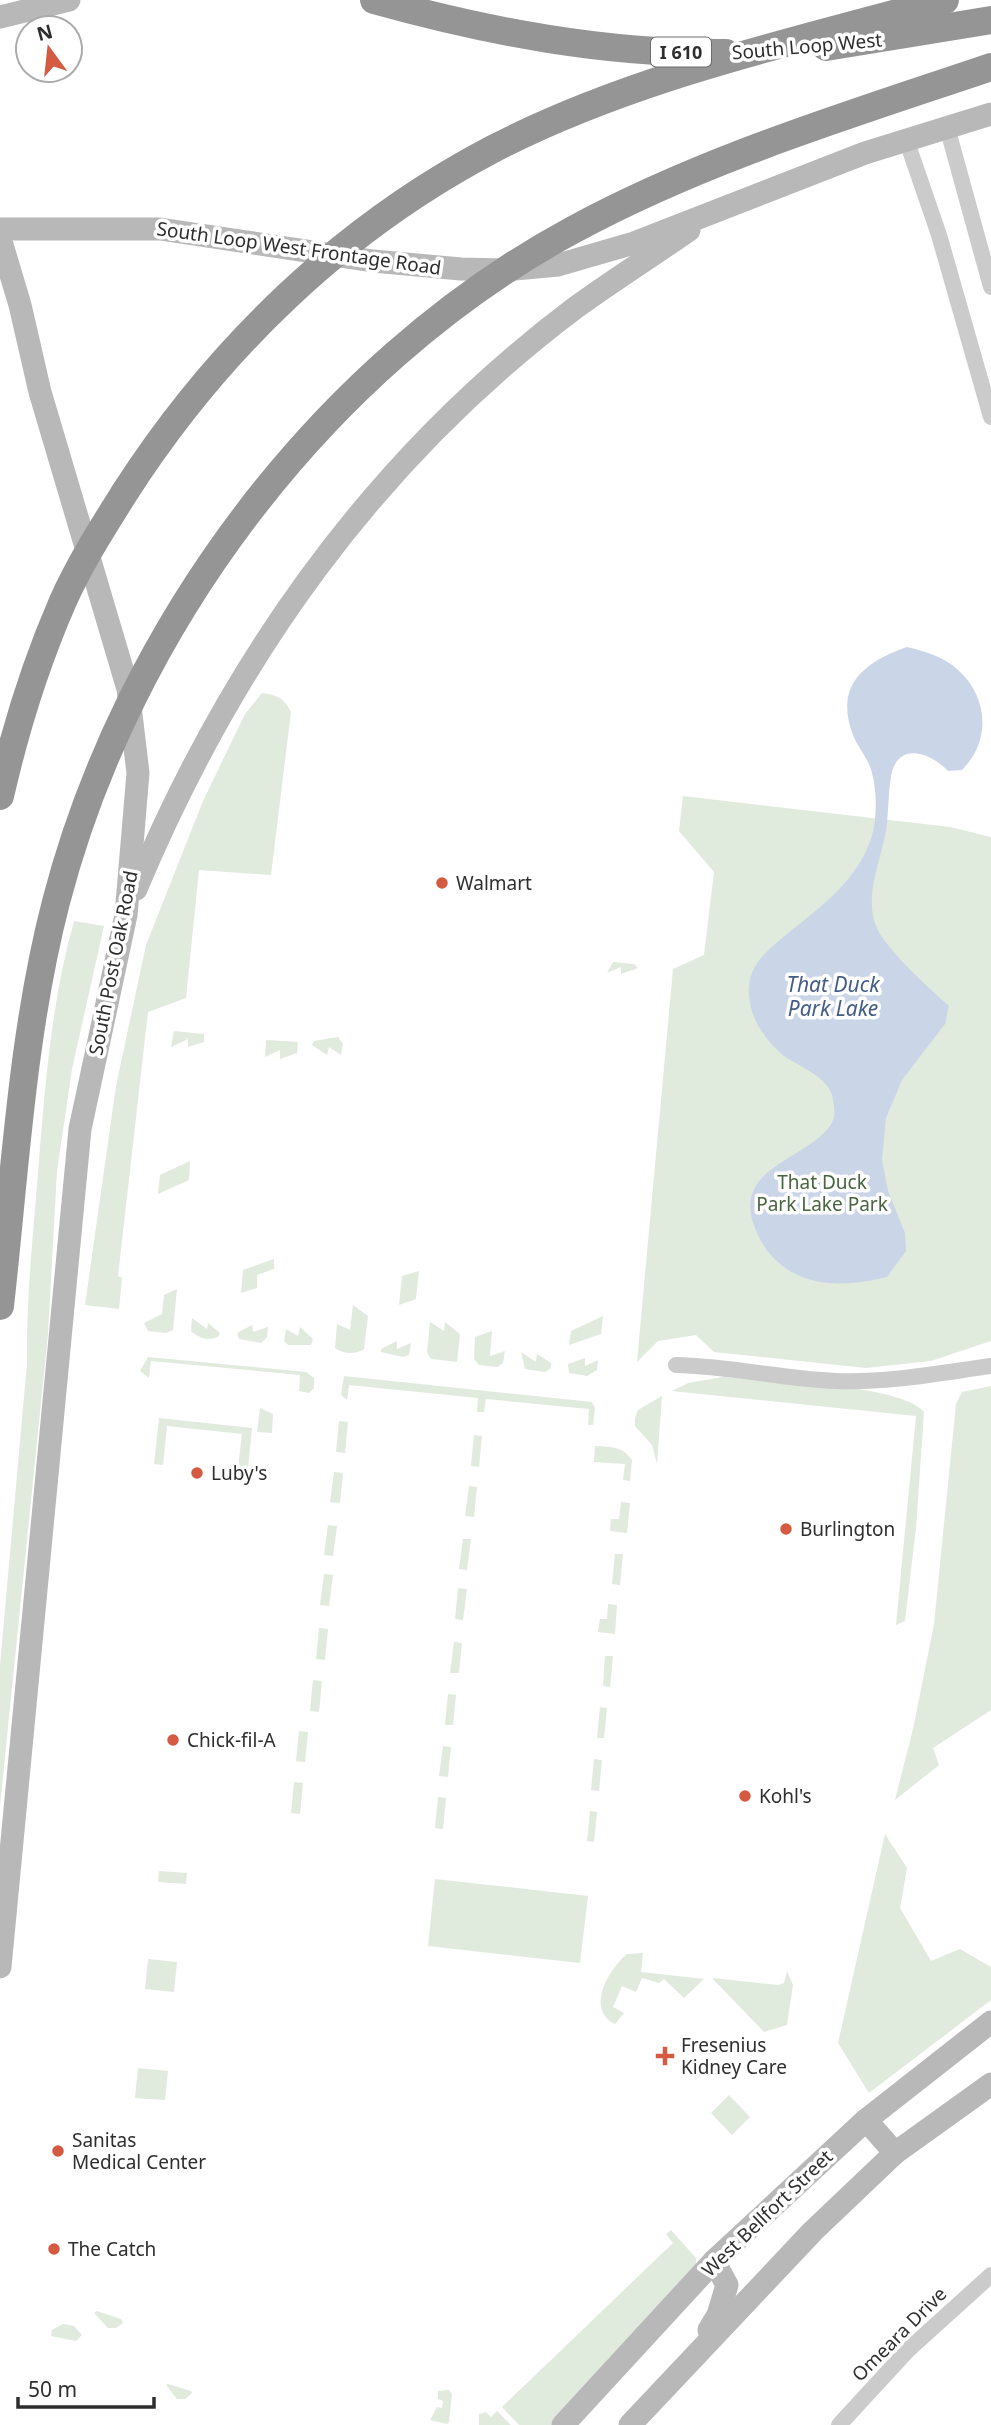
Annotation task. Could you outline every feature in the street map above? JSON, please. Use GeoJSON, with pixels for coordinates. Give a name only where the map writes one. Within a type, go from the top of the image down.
{"type":"FeatureCollection","features":[{"type":"Feature","properties":{"kind":"highway","name":"South Loop West"},"geometry":{"type":"LineString","coordinates":[[374,0],[448,21],[541,39],[674,52],[794,51],[873,42],[991,20]]}},
{"type":"Feature","properties":{"kind":"highway"},"geometry":{"type":"LineString","coordinates":[[0,796],[33,678],[64,599],[99,532],[191,399],[304,278],[398,206],[495,148],[577,112],[736,58],[945,0]]}},
{"type":"Feature","properties":{"kind":"highway"},"geometry":{"type":"LineString","coordinates":[[0,1306],[37,988],[56,900],[82,821],[129,708],[162,644],[239,523],[332,416],[383,366],[440,318],[502,273],[570,231],[650,191],[749,150],[991,67]]}},
{"type":"Feature","properties":{"kind":"main road"},"geometry":{"type":"LineString","coordinates":[[0,17],[69,0]]}},
{"type":"Feature","properties":{"kind":"main road","name":"South Loop West Frontage Road"},"geometry":{"type":"LineString","coordinates":[[0,229],[160,229],[373,261],[506,270],[570,261],[634,243],[906,139],[991,114]]}},
{"type":"Feature","properties":{"kind":"main road"},"geometry":{"type":"LineString","coordinates":[[126,915],[158,838],[204,745],[291,600],[362,508],[425,440],[499,371],[576,308],[724,207]]}},
{"type":"Feature","properties":{"kind":"main road","name":"South Post Oak Road"},"geometry":{"type":"LineString","coordinates":[[0,238],[20,305],[40,391],[128,689],[138,773],[126,915],[80,1129],[0,1967]]}},
{"type":"Feature","properties":{"kind":"main road","name":"West Bellfort Street"},"geometry":{"type":"LineString","coordinates":[[563,2425],[714,2261],[866,2120],[991,2022]]}},
{"type":"Feature","properties":{"kind":"main road"},"geometry":{"type":"LineString","coordinates":[[630,2425],[813,2231],[895,2153],[991,2084]]}},
{"type":"Feature","properties":{"kind":"main road"},"geometry":{"type":"LineString","coordinates":[[866,2120],[895,2153]]}},
{"type":"Feature","properties":{"kind":"main road"},"geometry":{"type":"LineString","coordinates":[[691,2360],[718,2315],[724,2298],[727,2285],[714,2261]]}},
{"type":"Feature","properties":{"kind":"street"},"geometry":{"type":"LineString","coordinates":[[947,127],[991,288]]}},
{"type":"Feature","properties":{"kind":"street"},"geometry":{"type":"LineString","coordinates":[[906,139],[939,235],[991,416]]}},
{"type":"Feature","properties":{"kind":"street"},"geometry":{"type":"LineString","coordinates":[[676,1365],[720,1366],[835,1381],[873,1381],[991,1366]]}},
{"type":"Feature","properties":{"kind":"street","name":"Omeara Drive"},"geometry":{"type":"LineString","coordinates":[[839,2425],[908,2350],[991,2275]]}},
{"type":"Feature","properties":{"kind":"green space"},"geometry":{"type":"Polygon","coordinates":[[[262,693],[279,698],[291,712],[271,875],[199,870],[186,998],[148,1012],[118,1276],[122,1278],[119,1309],[85,1305],[116,1086],[146,945],[203,801],[245,714],[262,693]]]}},
{"type":"Feature","properties":{"kind":"green space","name":"That Duck Park Lake Park"},"geometry":{"type":"Polygon","coordinates":[[[683,796],[950,827],[991,837],[991,1341],[931,1361],[866,1368],[714,1352],[696,1335],[658,1341],[637,1362],[673,969],[704,955],[714,872],[679,831],[683,796]]]}},
{"type":"Feature","properties":{"kind":"green space"},"geometry":{"type":"Polygon","coordinates":[[[74,921],[104,926],[72,1069],[57,1171],[48,1334],[0,1806],[0,1665],[27,1363],[29,1292],[46,1077],[54,1014],[74,921]]]}},
{"type":"Feature","properties":{"kind":"green space"},"geometry":{"type":"Polygon","coordinates":[[[613,962],[634,964],[638,968],[621,974],[621,967],[607,973],[613,962]]]}},
{"type":"Feature","properties":{"kind":"green space"},"geometry":{"type":"Polygon","coordinates":[[[174,1031],[204,1034],[204,1042],[188,1047],[188,1039],[171,1047],[174,1031]]]}},
{"type":"Feature","properties":{"kind":"green space"},"geometry":{"type":"Polygon","coordinates":[[[338,1037],[343,1044],[341,1055],[329,1047],[327,1055],[312,1045],[314,1041],[338,1037]]]}},
{"type":"Feature","properties":{"kind":"green space"},"geometry":{"type":"Polygon","coordinates":[[[266,1040],[298,1042],[297,1053],[280,1059],[280,1050],[265,1057],[266,1040]]]}},
{"type":"Feature","properties":{"kind":"green space"},"geometry":{"type":"Polygon","coordinates":[[[190,1161],[189,1180],[158,1194],[160,1175],[190,1161]]]}},
{"type":"Feature","properties":{"kind":"green space"},"geometry":{"type":"Polygon","coordinates":[[[274,1259],[274,1269],[257,1275],[257,1288],[241,1293],[243,1270],[274,1259]]]}},
{"type":"Feature","properties":{"kind":"green space"},"geometry":{"type":"Polygon","coordinates":[[[419,1271],[416,1299],[399,1305],[402,1276],[419,1271]]]}},
{"type":"Feature","properties":{"kind":"green space"},"geometry":{"type":"Polygon","coordinates":[[[177,1289],[173,1330],[166,1333],[148,1331],[144,1323],[162,1314],[164,1295],[177,1289]]]}},
{"type":"Feature","properties":{"kind":"green space"},"geometry":{"type":"Polygon","coordinates":[[[353,1305],[368,1316],[364,1349],[342,1352],[335,1348],[337,1324],[350,1330],[353,1305]]]}},
{"type":"Feature","properties":{"kind":"green space"},"geometry":{"type":"Polygon","coordinates":[[[603,1316],[601,1334],[569,1345],[571,1331],[603,1316]]]}},
{"type":"Feature","properties":{"kind":"green space"},"geometry":{"type":"Polygon","coordinates":[[[192,1318],[207,1329],[208,1323],[220,1333],[219,1336],[208,1339],[191,1331],[192,1318]]]}},
{"type":"Feature","properties":{"kind":"green space"},"geometry":{"type":"Polygon","coordinates":[[[430,1322],[444,1331],[445,1322],[460,1334],[457,1362],[431,1359],[427,1352],[430,1322]]]}},
{"type":"Feature","properties":{"kind":"green space"},"geometry":{"type":"Polygon","coordinates":[[[252,1325],[253,1332],[268,1327],[267,1337],[261,1343],[239,1339],[237,1333],[252,1325]]]}},
{"type":"Feature","properties":{"kind":"green space"},"geometry":{"type":"Polygon","coordinates":[[[300,1327],[313,1339],[311,1345],[288,1345],[284,1341],[286,1329],[298,1336],[300,1327]]]}},
{"type":"Feature","properties":{"kind":"green space"},"geometry":{"type":"Polygon","coordinates":[[[492,1331],[490,1356],[505,1351],[503,1363],[498,1367],[479,1365],[474,1359],[475,1337],[492,1331]]]}},
{"type":"Feature","properties":{"kind":"green space"},"geometry":{"type":"Polygon","coordinates":[[[397,1341],[397,1349],[411,1343],[409,1355],[403,1357],[381,1352],[381,1349],[397,1341]]]}},
{"type":"Feature","properties":{"kind":"green space"},"geometry":{"type":"Polygon","coordinates":[[[521,1352],[536,1362],[537,1354],[551,1363],[551,1368],[545,1372],[525,1369],[521,1352]]]}},
{"type":"Feature","properties":{"kind":"green space"},"geometry":{"type":"Polygon","coordinates":[[[148,1357],[306,1372],[314,1378],[314,1388],[309,1393],[299,1391],[300,1375],[151,1361],[149,1378],[140,1371],[148,1357]]]}},
{"type":"Feature","properties":{"kind":"green space"},"geometry":{"type":"Polygon","coordinates":[[[585,1358],[585,1366],[598,1360],[597,1370],[587,1376],[569,1373],[568,1364],[585,1358]]]}},
{"type":"Feature","properties":{"kind":"green space"},"geometry":{"type":"Polygon","coordinates":[[[344,1376],[592,1402],[595,1408],[593,1425],[588,1425],[589,1409],[486,1399],[484,1412],[477,1412],[478,1398],[349,1385],[347,1400],[341,1395],[344,1376]]]}},
{"type":"Feature","properties":{"kind":"green space"},"geometry":{"type":"Polygon","coordinates":[[[723,1377],[862,1390],[889,1395],[911,1403],[924,1412],[916,1528],[905,1621],[896,1625],[916,1416],[672,1391],[688,1383],[723,1377]]]}},
{"type":"Feature","properties":{"kind":"green space"},"geometry":{"type":"Polygon","coordinates":[[[991,1386],[991,1710],[933,1748],[939,1765],[895,1800],[913,1729],[934,1624],[956,1404],[962,1392],[991,1386]]]}},
{"type":"Feature","properties":{"kind":"green space"},"geometry":{"type":"Polygon","coordinates":[[[662,1396],[657,1464],[652,1445],[635,1426],[635,1418],[638,1410],[662,1396]]]}},
{"type":"Feature","properties":{"kind":"green space"},"geometry":{"type":"Polygon","coordinates":[[[260,1408],[273,1414],[272,1433],[257,1432],[260,1408]]]}},
{"type":"Feature","properties":{"kind":"green space"},"geometry":{"type":"Polygon","coordinates":[[[159,1418],[252,1428],[248,1468],[238,1468],[242,1434],[167,1426],[163,1465],[154,1464],[159,1418]]]}},
{"type":"Feature","properties":{"kind":"green space"},"geometry":{"type":"Polygon","coordinates":[[[339,1421],[348,1422],[345,1453],[336,1452],[339,1421]]]}},
{"type":"Feature","properties":{"kind":"green space"},"geometry":{"type":"Polygon","coordinates":[[[474,1435],[482,1436],[479,1467],[471,1466],[474,1435]]]}},
{"type":"Feature","properties":{"kind":"green space"},"geometry":{"type":"Polygon","coordinates":[[[595,1446],[616,1448],[628,1455],[632,1460],[630,1481],[623,1480],[625,1464],[594,1462],[595,1446]]]}},
{"type":"Feature","properties":{"kind":"green space"},"geometry":{"type":"Polygon","coordinates":[[[334,1472],[343,1473],[340,1503],[330,1502],[334,1472]]]}},
{"type":"Feature","properties":{"kind":"green space"},"geometry":{"type":"Polygon","coordinates":[[[469,1486],[477,1487],[474,1517],[465,1516],[469,1486]]]}},
{"type":"Feature","properties":{"kind":"green space"},"geometry":{"type":"Polygon","coordinates":[[[621,1502],[630,1503],[627,1533],[610,1531],[611,1519],[619,1519],[621,1502]]]}},
{"type":"Feature","properties":{"kind":"green space"},"geometry":{"type":"Polygon","coordinates":[[[328,1525],[337,1526],[333,1556],[324,1555],[328,1525]]]}},
{"type":"Feature","properties":{"kind":"green space"},"geometry":{"type":"Polygon","coordinates":[[[463,1539],[471,1539],[467,1570],[459,1569],[463,1539]]]}},
{"type":"Feature","properties":{"kind":"green space"},"geometry":{"type":"Polygon","coordinates":[[[615,1554],[623,1554],[620,1585],[612,1584],[615,1554]]]}},
{"type":"Feature","properties":{"kind":"green space"},"geometry":{"type":"Polygon","coordinates":[[[324,1574],[333,1575],[329,1606],[320,1605],[324,1574]]]}},
{"type":"Feature","properties":{"kind":"green space"},"geometry":{"type":"Polygon","coordinates":[[[458,1588],[467,1589],[463,1620],[455,1619],[458,1588]]]}},
{"type":"Feature","properties":{"kind":"green space"},"geometry":{"type":"Polygon","coordinates":[[[608,1604],[617,1605],[615,1634],[598,1632],[600,1619],[607,1619],[608,1604]]]}},
{"type":"Feature","properties":{"kind":"green space"},"geometry":{"type":"Polygon","coordinates":[[[319,1628],[328,1629],[325,1660],[316,1659],[319,1628]]]}},
{"type":"Feature","properties":{"kind":"green space"},"geometry":{"type":"Polygon","coordinates":[[[454,1642],[462,1643],[459,1673],[450,1673],[454,1642]]]}},
{"type":"Feature","properties":{"kind":"green space"},"geometry":{"type":"Polygon","coordinates":[[[605,1656],[613,1656],[610,1687],[603,1686],[605,1656]]]}},
{"type":"Feature","properties":{"kind":"green space"},"geometry":{"type":"Polygon","coordinates":[[[313,1680],[322,1681],[319,1712],[310,1711],[313,1680]]]}},
{"type":"Feature","properties":{"kind":"green space"},"geometry":{"type":"Polygon","coordinates":[[[448,1694],[456,1695],[453,1725],[445,1725],[448,1694]]]}},
{"type":"Feature","properties":{"kind":"green space"},"geometry":{"type":"Polygon","coordinates":[[[600,1707],[607,1708],[604,1738],[597,1738],[600,1707]]]}},
{"type":"Feature","properties":{"kind":"green space"},"geometry":{"type":"Polygon","coordinates":[[[299,1731],[308,1732],[305,1762],[296,1761],[299,1731]]]}},
{"type":"Feature","properties":{"kind":"green space"},"geometry":{"type":"Polygon","coordinates":[[[443,1746],[451,1747],[448,1777],[439,1776],[443,1746]]]}},
{"type":"Feature","properties":{"kind":"green space"},"geometry":{"type":"Polygon","coordinates":[[[594,1759],[602,1760],[599,1791],[591,1790],[594,1759]]]}},
{"type":"Feature","properties":{"kind":"green space"},"geometry":{"type":"Polygon","coordinates":[[[294,1782],[303,1783],[300,1814],[291,1813],[294,1782]]]}},
{"type":"Feature","properties":{"kind":"green space"},"geometry":{"type":"Polygon","coordinates":[[[438,1797],[446,1798],[443,1829],[435,1828],[438,1797]]]}},
{"type":"Feature","properties":{"kind":"green space"},"geometry":{"type":"Polygon","coordinates":[[[590,1811],[597,1812],[594,1842],[587,1841],[590,1811]]]}},
{"type":"Feature","properties":{"kind":"green space"},"geometry":{"type":"Polygon","coordinates":[[[885,1834],[907,1868],[900,1908],[931,1961],[960,1949],[991,1967],[991,2000],[869,2093],[838,2043],[885,1834]]]}},
{"type":"Feature","properties":{"kind":"green space"},"geometry":{"type":"Polygon","coordinates":[[[159,1871],[187,1873],[186,1884],[158,1882],[159,1871]]]}},
{"type":"Feature","properties":{"kind":"green space"},"geometry":{"type":"Polygon","coordinates":[[[435,1879],[588,1896],[580,1963],[428,1946],[435,1879]]]}},
{"type":"Feature","properties":{"kind":"green space"},"geometry":{"type":"Polygon","coordinates":[[[643,1953],[641,1972],[704,1979],[684,1998],[664,1979],[659,1983],[642,1978],[636,1992],[622,1986],[613,2007],[624,2013],[615,2024],[606,2017],[602,2009],[603,1989],[613,1969],[627,1954],[643,1953]]]}},
{"type":"Feature","properties":{"kind":"green space"},"geometry":{"type":"Polygon","coordinates":[[[148,1959],[177,1962],[174,1992],[145,1989],[148,1959]]]}},
{"type":"Feature","properties":{"kind":"green space"},"geometry":{"type":"Polygon","coordinates":[[[787,1971],[793,1985],[787,2025],[764,2032],[712,1978],[778,1985],[784,1983],[787,1971]]]}},
{"type":"Feature","properties":{"kind":"green space"},"geometry":{"type":"Polygon","coordinates":[[[138,2068],[168,2071],[165,2100],[135,2098],[138,2068]]]}},
{"type":"Feature","properties":{"kind":"green space"},"geometry":{"type":"Polygon","coordinates":[[[729,2095],[750,2117],[732,2135],[711,2113],[729,2095]]]}},
{"type":"Feature","properties":{"kind":"green space"},"geometry":{"type":"Polygon","coordinates":[[[671,2230],[696,2258],[696,2269],[554,2425],[519,2425],[502,2407],[673,2243],[666,2234],[671,2230]]]}},
{"type":"Feature","properties":{"kind":"green space"},"geometry":{"type":"Polygon","coordinates":[[[97,2311],[121,2319],[123,2323],[116,2328],[108,2328],[94,2313],[97,2311]]]}},
{"type":"Feature","properties":{"kind":"green space"},"geometry":{"type":"Polygon","coordinates":[[[63,2324],[74,2326],[82,2335],[76,2341],[51,2336],[52,2330],[63,2324]]]}},
{"type":"Feature","properties":{"kind":"green space"},"geometry":{"type":"Polygon","coordinates":[[[166,2385],[192,2393],[185,2399],[177,2399],[166,2385]]]}},
{"type":"Feature","properties":{"kind":"green space"},"geometry":{"type":"Polygon","coordinates":[[[449,2390],[452,2394],[449,2422],[447,2424],[430,2420],[437,2407],[442,2408],[443,2401],[438,2399],[438,2391],[449,2390]]]}},
{"type":"Feature","properties":{"kind":"green space"},"geometry":{"type":"Polygon","coordinates":[[[497,2411],[511,2425],[479,2425],[479,2414],[486,2412],[491,2417],[497,2411]]]}},
{"type":"Feature","properties":{"kind":"water","name":"That Duck Park Lake"},"geometry":{"type":"Polygon","coordinates":[[[907,647],[940,658],[957,669],[968,680],[975,693],[982,719],[978,746],[962,770],[948,771],[936,761],[913,753],[899,759],[894,766],[886,831],[873,890],[873,914],[881,935],[909,968],[949,1006],[945,1024],[902,1080],[886,1118],[882,1160],[888,1191],[905,1233],[906,1251],[887,1277],[827,1283],[800,1276],[778,1263],[762,1243],[751,1213],[752,1195],[759,1181],[772,1169],[818,1139],[830,1126],[834,1111],[832,1095],[824,1082],[784,1056],[760,1029],[751,1007],[749,984],[762,957],[837,891],[866,852],[875,821],[875,788],[871,768],[853,735],[847,702],[850,689],[866,668],[907,647]]]}},
{"type":"Feature","properties":{"kind":"place","name":"Walmart"},"geometry":{"type":"Point","coordinates":[442,883]}},
{"type":"Feature","properties":{"kind":"place","name":"Luby's"},"geometry":{"type":"Point","coordinates":[197,1473]}},
{"type":"Feature","properties":{"kind":"place","name":"Burlington"},"geometry":{"type":"Point","coordinates":[786,1529]}},
{"type":"Feature","properties":{"kind":"place","name":"Chick-fil-A"},"geometry":{"type":"Point","coordinates":[173,1740]}},
{"type":"Feature","properties":{"kind":"place","name":"Kohl's"},"geometry":{"type":"Point","coordinates":[745,1796]}},
{"type":"Feature","properties":{"kind":"place","name":"Fresenius Kidney Care"},"geometry":{"type":"Point","coordinates":[665,2056]}},
{"type":"Feature","properties":{"kind":"place","name":"Sanitas Medical Center"},"geometry":{"type":"Point","coordinates":[58,2151]}},
{"type":"Feature","properties":{"kind":"place","name":"The Catch"},"geometry":{"type":"Point","coordinates":[54,2249]}}]}
